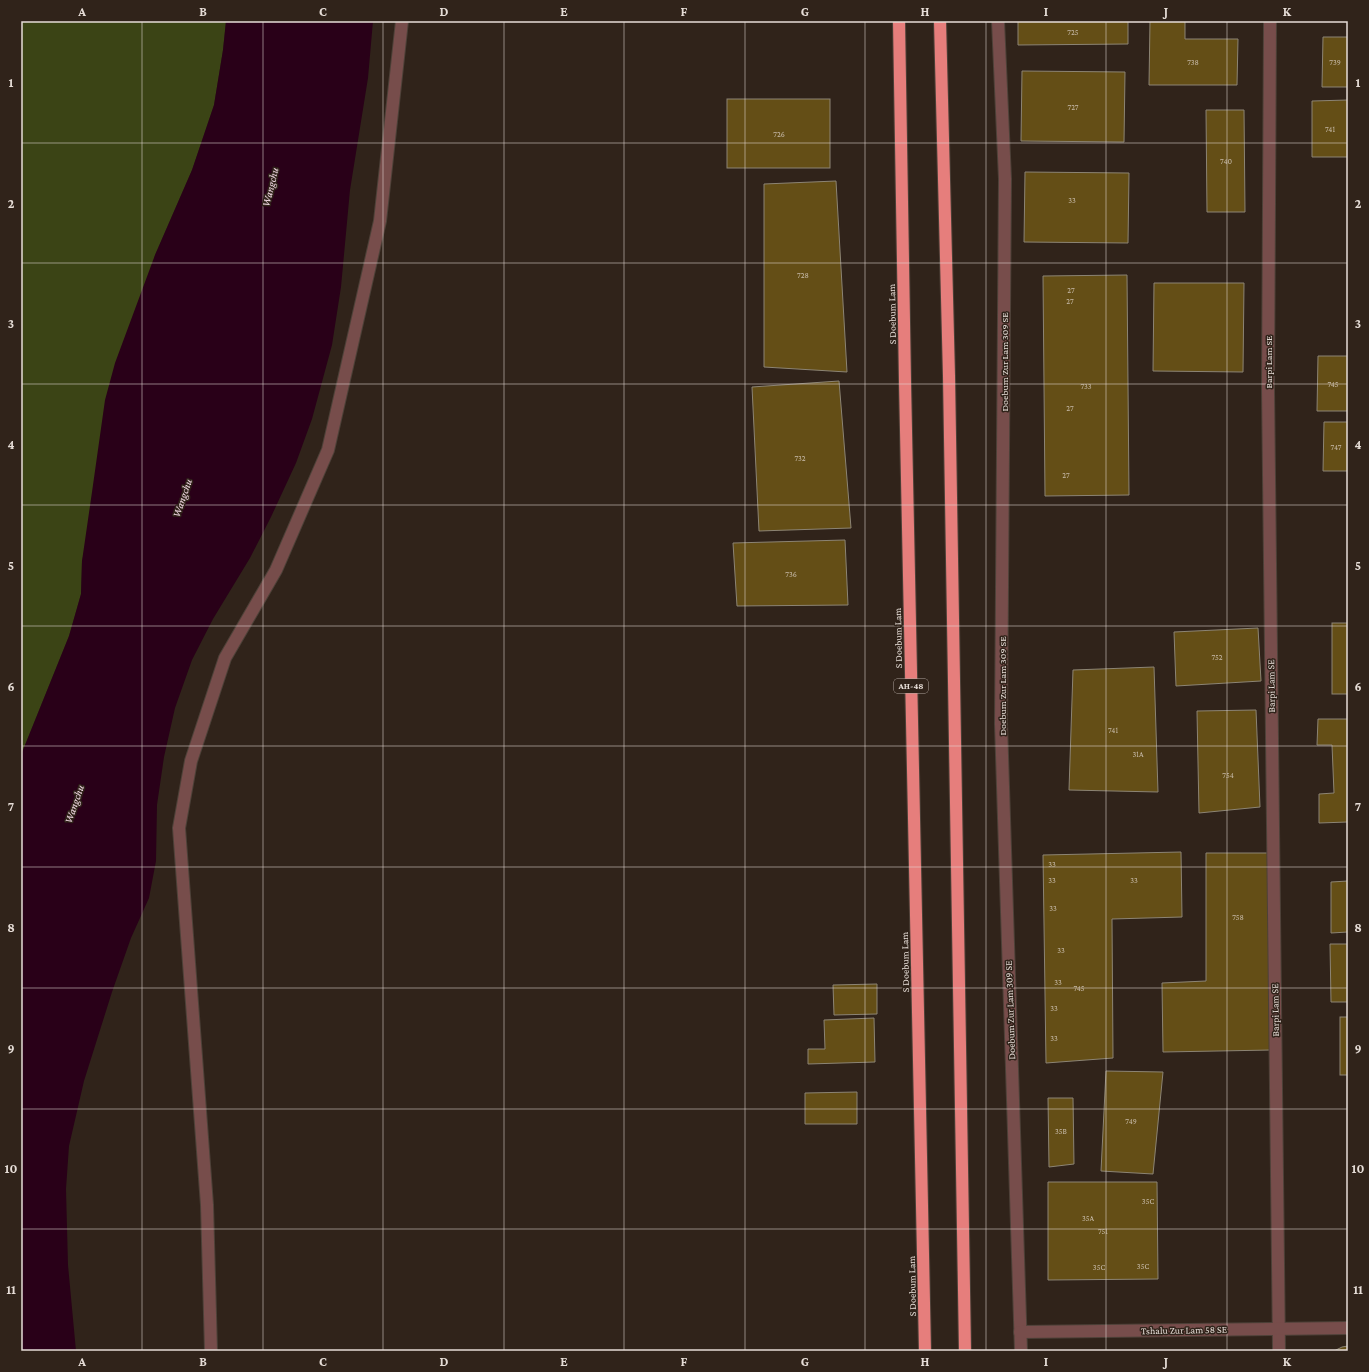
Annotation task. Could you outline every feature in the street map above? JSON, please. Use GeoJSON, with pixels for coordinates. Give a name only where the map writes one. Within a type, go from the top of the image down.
{"type":"FeatureCollection","features":[{"type":"Feature","properties":{"kind":"highway","name":"S Doebum Lam"},"geometry":{"type":"LineString","coordinates":[[899,21],[925,1351]]}},
{"type":"Feature","properties":{"kind":"highway"},"geometry":{"type":"LineString","coordinates":[[940,21],[949,384],[965,1351]]}},
{"type":"Feature","properties":{"kind":"street"},"geometry":{"type":"LineString","coordinates":[[211,1351],[207,1205],[178,828],[191,761],[225,658],[276,570],[328,450],[380,222],[402,21]]}},
{"type":"Feature","properties":{"kind":"street","name":"Doebum Zur Lam 309 SE"},"geometry":{"type":"LineString","coordinates":[[998,21],[1005,179],[1001,724],[1021,1351]]}},
{"type":"Feature","properties":{"kind":"street","name":"Barpi Lam SE"},"geometry":{"type":"LineString","coordinates":[[1270,21],[1268,404],[1279,1329],[1278,1351]]}},
{"type":"Feature","properties":{"kind":"street","name":"Tshalu Zur Lam 58 SE"},"geometry":{"type":"LineString","coordinates":[[1020,1332],[1348,1328]]}},
{"type":"Feature","properties":{"kind":"green space"},"geometry":{"type":"Polygon","coordinates":[[[21,21],[226,21],[214,105],[192,170],[155,255],[82,561],[81,594],[69,636],[21,755],[21,21]]]}},
{"type":"Feature","properties":{"kind":"water","name":"Wangchu"},"geometry":{"type":"Polygon","coordinates":[[[226,21],[373,21],[368,78],[350,190],[341,287],[332,345],[312,419],[296,463],[250,558],[213,619],[192,660],[175,708],[164,757],[157,805],[156,861],[149,898],[131,938],[112,992],[84,1081],[69,1146],[66,1189],[68,1265],[76,1351],[21,1351],[21,755],[69,636],[81,594],[82,561],[105,400],[115,363],[155,255],[192,170],[214,105],[226,21]]]}},
{"type":"Feature","properties":{"kind":"building"},"geometry":{"type":"Polygon","coordinates":[[[1018,21],[1128,21],[1128,44],[1018,45],[1018,21]]]}},
{"type":"Feature","properties":{"kind":"building"},"geometry":{"type":"Polygon","coordinates":[[[1150,21],[1185,21],[1185,39],[1238,39],[1237,85],[1149,85],[1150,21]]]}},
{"type":"Feature","properties":{"kind":"building"},"geometry":{"type":"Polygon","coordinates":[[[1323,37],[1348,37],[1348,87],[1322,87],[1323,37]]]}},
{"type":"Feature","properties":{"kind":"building"},"geometry":{"type":"Polygon","coordinates":[[[1022,71],[1125,72],[1124,142],[1021,141],[1022,71]]]}},
{"type":"Feature","properties":{"kind":"building"},"geometry":{"type":"Polygon","coordinates":[[[727,99],[830,99],[830,168],[727,168],[727,99]]]}},
{"type":"Feature","properties":{"kind":"building"},"geometry":{"type":"Polygon","coordinates":[[[1348,100],[1348,157],[1312,157],[1312,101],[1348,100]]]}},
{"type":"Feature","properties":{"kind":"building"},"geometry":{"type":"Polygon","coordinates":[[[1206,110],[1244,110],[1245,212],[1207,212],[1206,110]]]}},
{"type":"Feature","properties":{"kind":"building"},"geometry":{"type":"Polygon","coordinates":[[[1025,172],[1129,173],[1128,243],[1024,242],[1025,172]]]}},
{"type":"Feature","properties":{"kind":"building"},"geometry":{"type":"Polygon","coordinates":[[[836,181],[847,372],[764,367],[764,184],[836,181]]]}},
{"type":"Feature","properties":{"kind":"building"},"geometry":{"type":"Polygon","coordinates":[[[1127,275],[1129,495],[1045,496],[1043,276],[1127,275]]]}},
{"type":"Feature","properties":{"kind":"building"},"geometry":{"type":"Polygon","coordinates":[[[1154,283],[1244,283],[1243,372],[1153,371],[1154,283]]]}},
{"type":"Feature","properties":{"kind":"building"},"geometry":{"type":"Polygon","coordinates":[[[1318,356],[1348,356],[1348,411],[1317,411],[1318,356]]]}},
{"type":"Feature","properties":{"kind":"building"},"geometry":{"type":"Polygon","coordinates":[[[839,381],[851,528],[759,531],[752,387],[839,381]]]}},
{"type":"Feature","properties":{"kind":"building"},"geometry":{"type":"Polygon","coordinates":[[[1324,422],[1348,422],[1348,471],[1323,471],[1324,422]]]}},
{"type":"Feature","properties":{"kind":"building"},"geometry":{"type":"Polygon","coordinates":[[[845,540],[848,605],[737,606],[733,543],[845,540]]]}},
{"type":"Feature","properties":{"kind":"building"},"geometry":{"type":"Polygon","coordinates":[[[1332,623],[1348,623],[1348,694],[1332,694],[1332,623]]]}},
{"type":"Feature","properties":{"kind":"building"},"geometry":{"type":"Polygon","coordinates":[[[1258,628],[1261,681],[1176,686],[1174,632],[1258,628]]]}},
{"type":"Feature","properties":{"kind":"building"},"geometry":{"type":"Polygon","coordinates":[[[1154,667],[1158,792],[1069,790],[1073,670],[1154,667]]]}},
{"type":"Feature","properties":{"kind":"building"},"geometry":{"type":"Polygon","coordinates":[[[1256,710],[1260,807],[1199,813],[1197,711],[1256,710]]]}},
{"type":"Feature","properties":{"kind":"building"},"geometry":{"type":"Polygon","coordinates":[[[1318,719],[1348,719],[1348,822],[1319,823],[1319,794],[1334,793],[1332,745],[1317,745],[1318,719]]]}},
{"type":"Feature","properties":{"kind":"building"},"geometry":{"type":"Polygon","coordinates":[[[1181,852],[1182,917],[1112,919],[1113,1058],[1046,1063],[1043,855],[1181,852]]]}},
{"type":"Feature","properties":{"kind":"building"},"geometry":{"type":"Polygon","coordinates":[[[1206,853],[1268,853],[1272,1050],[1163,1052],[1162,983],[1206,981],[1206,853]]]}},
{"type":"Feature","properties":{"kind":"building"},"geometry":{"type":"Polygon","coordinates":[[[1348,881],[1348,932],[1331,933],[1331,882],[1348,881]]]}},
{"type":"Feature","properties":{"kind":"building"},"geometry":{"type":"Polygon","coordinates":[[[1330,944],[1348,944],[1348,1002],[1331,1002],[1330,944]]]}},
{"type":"Feature","properties":{"kind":"building"},"geometry":{"type":"Polygon","coordinates":[[[877,984],[877,1014],[834,1015],[833,985],[877,984]]]}},
{"type":"Feature","properties":{"kind":"building"},"geometry":{"type":"Polygon","coordinates":[[[1340,1017],[1348,1017],[1348,1075],[1340,1075],[1340,1017]]]}},
{"type":"Feature","properties":{"kind":"building"},"geometry":{"type":"Polygon","coordinates":[[[874,1018],[875,1062],[808,1064],[808,1049],[825,1049],[824,1020],[874,1018]]]}},
{"type":"Feature","properties":{"kind":"building"},"geometry":{"type":"Polygon","coordinates":[[[1106,1071],[1163,1072],[1153,1174],[1101,1171],[1106,1071]]]}},
{"type":"Feature","properties":{"kind":"building"},"geometry":{"type":"Polygon","coordinates":[[[857,1092],[857,1124],[805,1124],[805,1093],[857,1092]]]}},
{"type":"Feature","properties":{"kind":"building"},"geometry":{"type":"Polygon","coordinates":[[[1048,1098],[1073,1098],[1074,1164],[1049,1167],[1048,1098]]]}},
{"type":"Feature","properties":{"kind":"building"},"geometry":{"type":"Polygon","coordinates":[[[1048,1182],[1157,1182],[1158,1279],[1048,1280],[1048,1182]]]}},
{"type":"Feature","properties":{"kind":"building"},"geometry":{"type":"Polygon","coordinates":[[[1348,1346],[1348,1351],[1334,1351],[1342,1347],[1348,1346]]]}}]}
